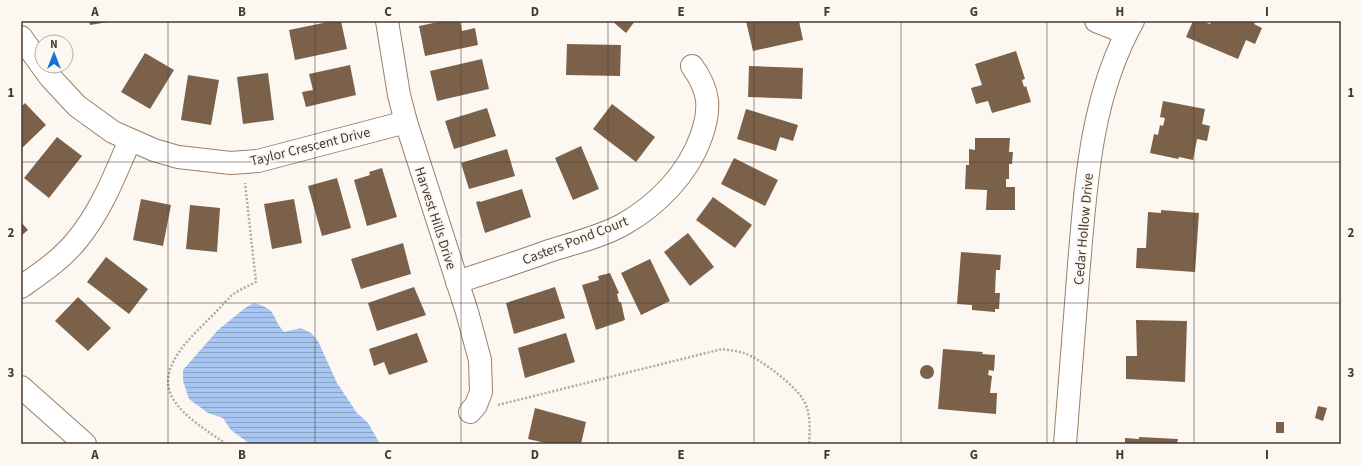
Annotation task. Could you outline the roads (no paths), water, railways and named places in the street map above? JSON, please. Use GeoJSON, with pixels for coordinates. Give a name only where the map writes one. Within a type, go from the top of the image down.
{"type":"FeatureCollection","features":[{"type":"Feature","properties":{"kind":"street","name":"Harvest Hills Drive"},"geometry":{"type":"LineString","coordinates":[[387,21],[399,95],[406,122],[475,339],[480,365],[482,392],[476,405],[470,412]]}},
{"type":"Feature","properties":{"kind":"street"},"geometry":{"type":"LineString","coordinates":[[1096,21],[1129,27]]}},
{"type":"Feature","properties":{"kind":"street","name":"Cedar Hollow Drive"},"geometry":{"type":"LineString","coordinates":[[1065,444],[1087,174],[1096,120],[1109,75],[1129,27]]}},
{"type":"Feature","properties":{"kind":"street","name":"Taylor Crescent Drive"},"geometry":{"type":"LineString","coordinates":[[21,37],[50,77],[77,106],[113,132],[130,140],[178,157],[205,161],[243,162],[278,157],[406,122]]}},
{"type":"Feature","properties":{"kind":"street","name":"Casters Pond Court"},"geometry":{"type":"LineString","coordinates":[[457,282],[623,225],[662,196],[678,178],[690,161],[705,124],[708,98],[704,85],[692,66]]}},
{"type":"Feature","properties":{"kind":"street"},"geometry":{"type":"LineString","coordinates":[[21,287],[51,266],[77,241],[96,214],[130,140]]}},
{"type":"Feature","properties":{"kind":"street"},"geometry":{"type":"LineString","coordinates":[[21,387],[85,444]]}},
{"type":"Feature","properties":{"kind":"water"},"geometry":{"type":"Polygon","coordinates":[[[254,303],[271,311],[284,332],[301,328],[311,333],[318,341],[337,383],[357,413],[368,423],[380,444],[250,444],[231,430],[223,418],[208,413],[189,399],[183,381],[183,370],[218,330],[245,308],[254,303]]]}}]}
